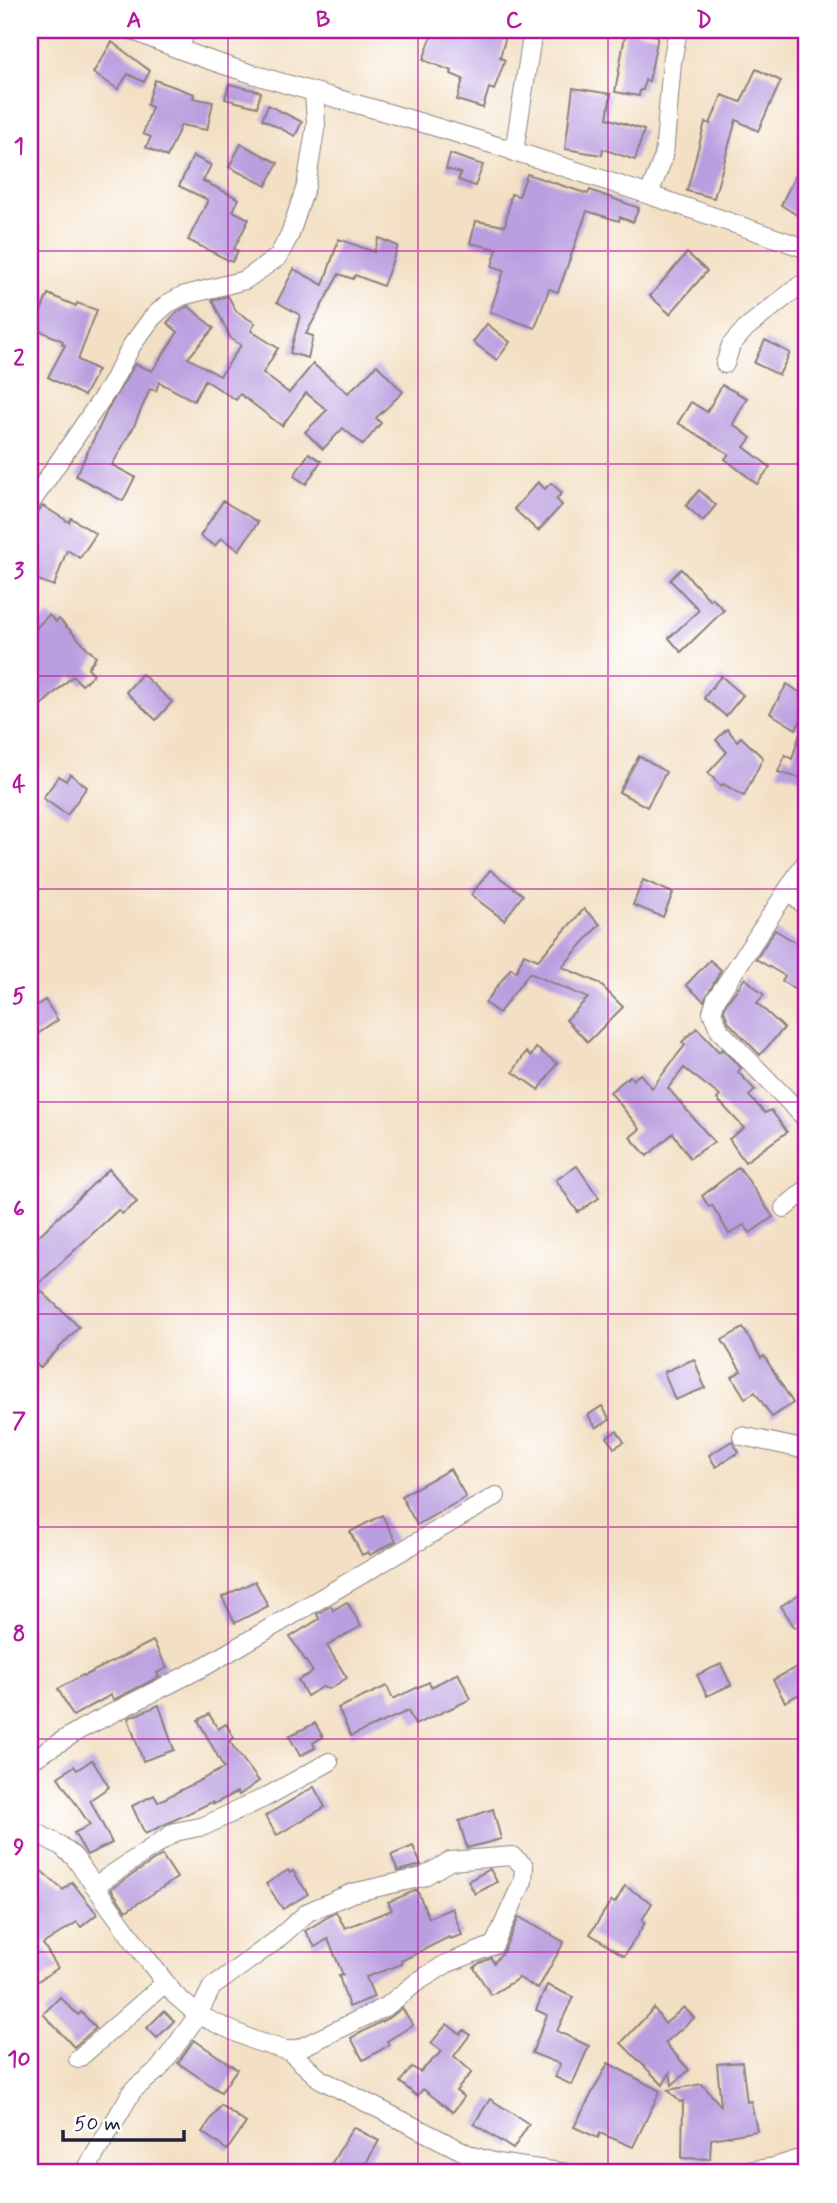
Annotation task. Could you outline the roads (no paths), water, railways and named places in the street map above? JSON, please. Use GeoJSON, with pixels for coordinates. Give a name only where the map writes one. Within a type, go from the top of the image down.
{"type":"FeatureCollection","features":[{"type":"Feature","properties":{"kind":"street"},"geometry":{"type":"LineString","coordinates":[[132,30],[250,74],[649,194],[807,249]]}},
{"type":"Feature","properties":{"kind":"street"},"geometry":{"type":"LineString","coordinates":[[180,48],[186,30]]}},
{"type":"Feature","properties":{"kind":"street"},"geometry":{"type":"LineString","coordinates":[[514,152],[533,30]]}},
{"type":"Feature","properties":{"kind":"street"},"geometry":{"type":"LineString","coordinates":[[649,194],[664,156],[672,62],[678,30]]}},
{"type":"Feature","properties":{"kind":"street"},"geometry":{"type":"LineString","coordinates":[[30,504],[109,388],[132,345],[152,318],[167,304],[182,296],[245,280],[278,257],[290,234],[306,186],[316,124],[314,92]]}},
{"type":"Feature","properties":{"kind":"street"},"geometry":{"type":"LineString","coordinates":[[725,364],[731,345],[746,328],[799,286],[807,283]]}},
{"type":"Feature","properties":{"kind":"street"},"geometry":{"type":"LineString","coordinates":[[807,860],[716,999],[712,1012],[720,1031],[807,1120]]}},
{"type":"Feature","properties":{"kind":"street"},"geometry":{"type":"LineString","coordinates":[[788,891],[807,907]]}},
{"type":"Feature","properties":{"kind":"street"},"geometry":{"type":"LineString","coordinates":[[785,1208],[807,1188]]}},
{"type":"Feature","properties":{"kind":"street"},"geometry":{"type":"LineString","coordinates":[[742,1436],[807,1450]]}},
{"type":"Feature","properties":{"kind":"street"},"geometry":{"type":"LineString","coordinates":[[30,1761],[81,1729],[207,1665],[496,1496]]}},
{"type":"Feature","properties":{"kind":"street"},"geometry":{"type":"LineString","coordinates":[[96,1885],[175,1832],[204,1826],[266,1797],[329,1762]]}},
{"type":"Feature","properties":{"kind":"street"},"geometry":{"type":"LineString","coordinates":[[30,1829],[61,1846],[74,1857],[165,1983],[198,2015],[255,2041],[289,2051],[320,2079],[472,2156],[497,2163],[567,2173]]}},
{"type":"Feature","properties":{"kind":"street"},"geometry":{"type":"LineString","coordinates":[[84,2173],[133,2090],[159,2069],[198,2015],[212,1987],[274,1942],[308,1913],[352,1893],[424,1877],[450,1861],[512,1856],[524,1866],[523,1881],[494,1945],[446,1964],[417,1982],[387,2006],[289,2051]]}},
{"type":"Feature","properties":{"kind":"street"},"geometry":{"type":"LineString","coordinates":[[78,2059],[165,1983]]}},
{"type":"Feature","properties":{"kind":"street"},"geometry":{"type":"LineString","coordinates":[[737,2173],[775,2167],[799,2159]]}}]}
